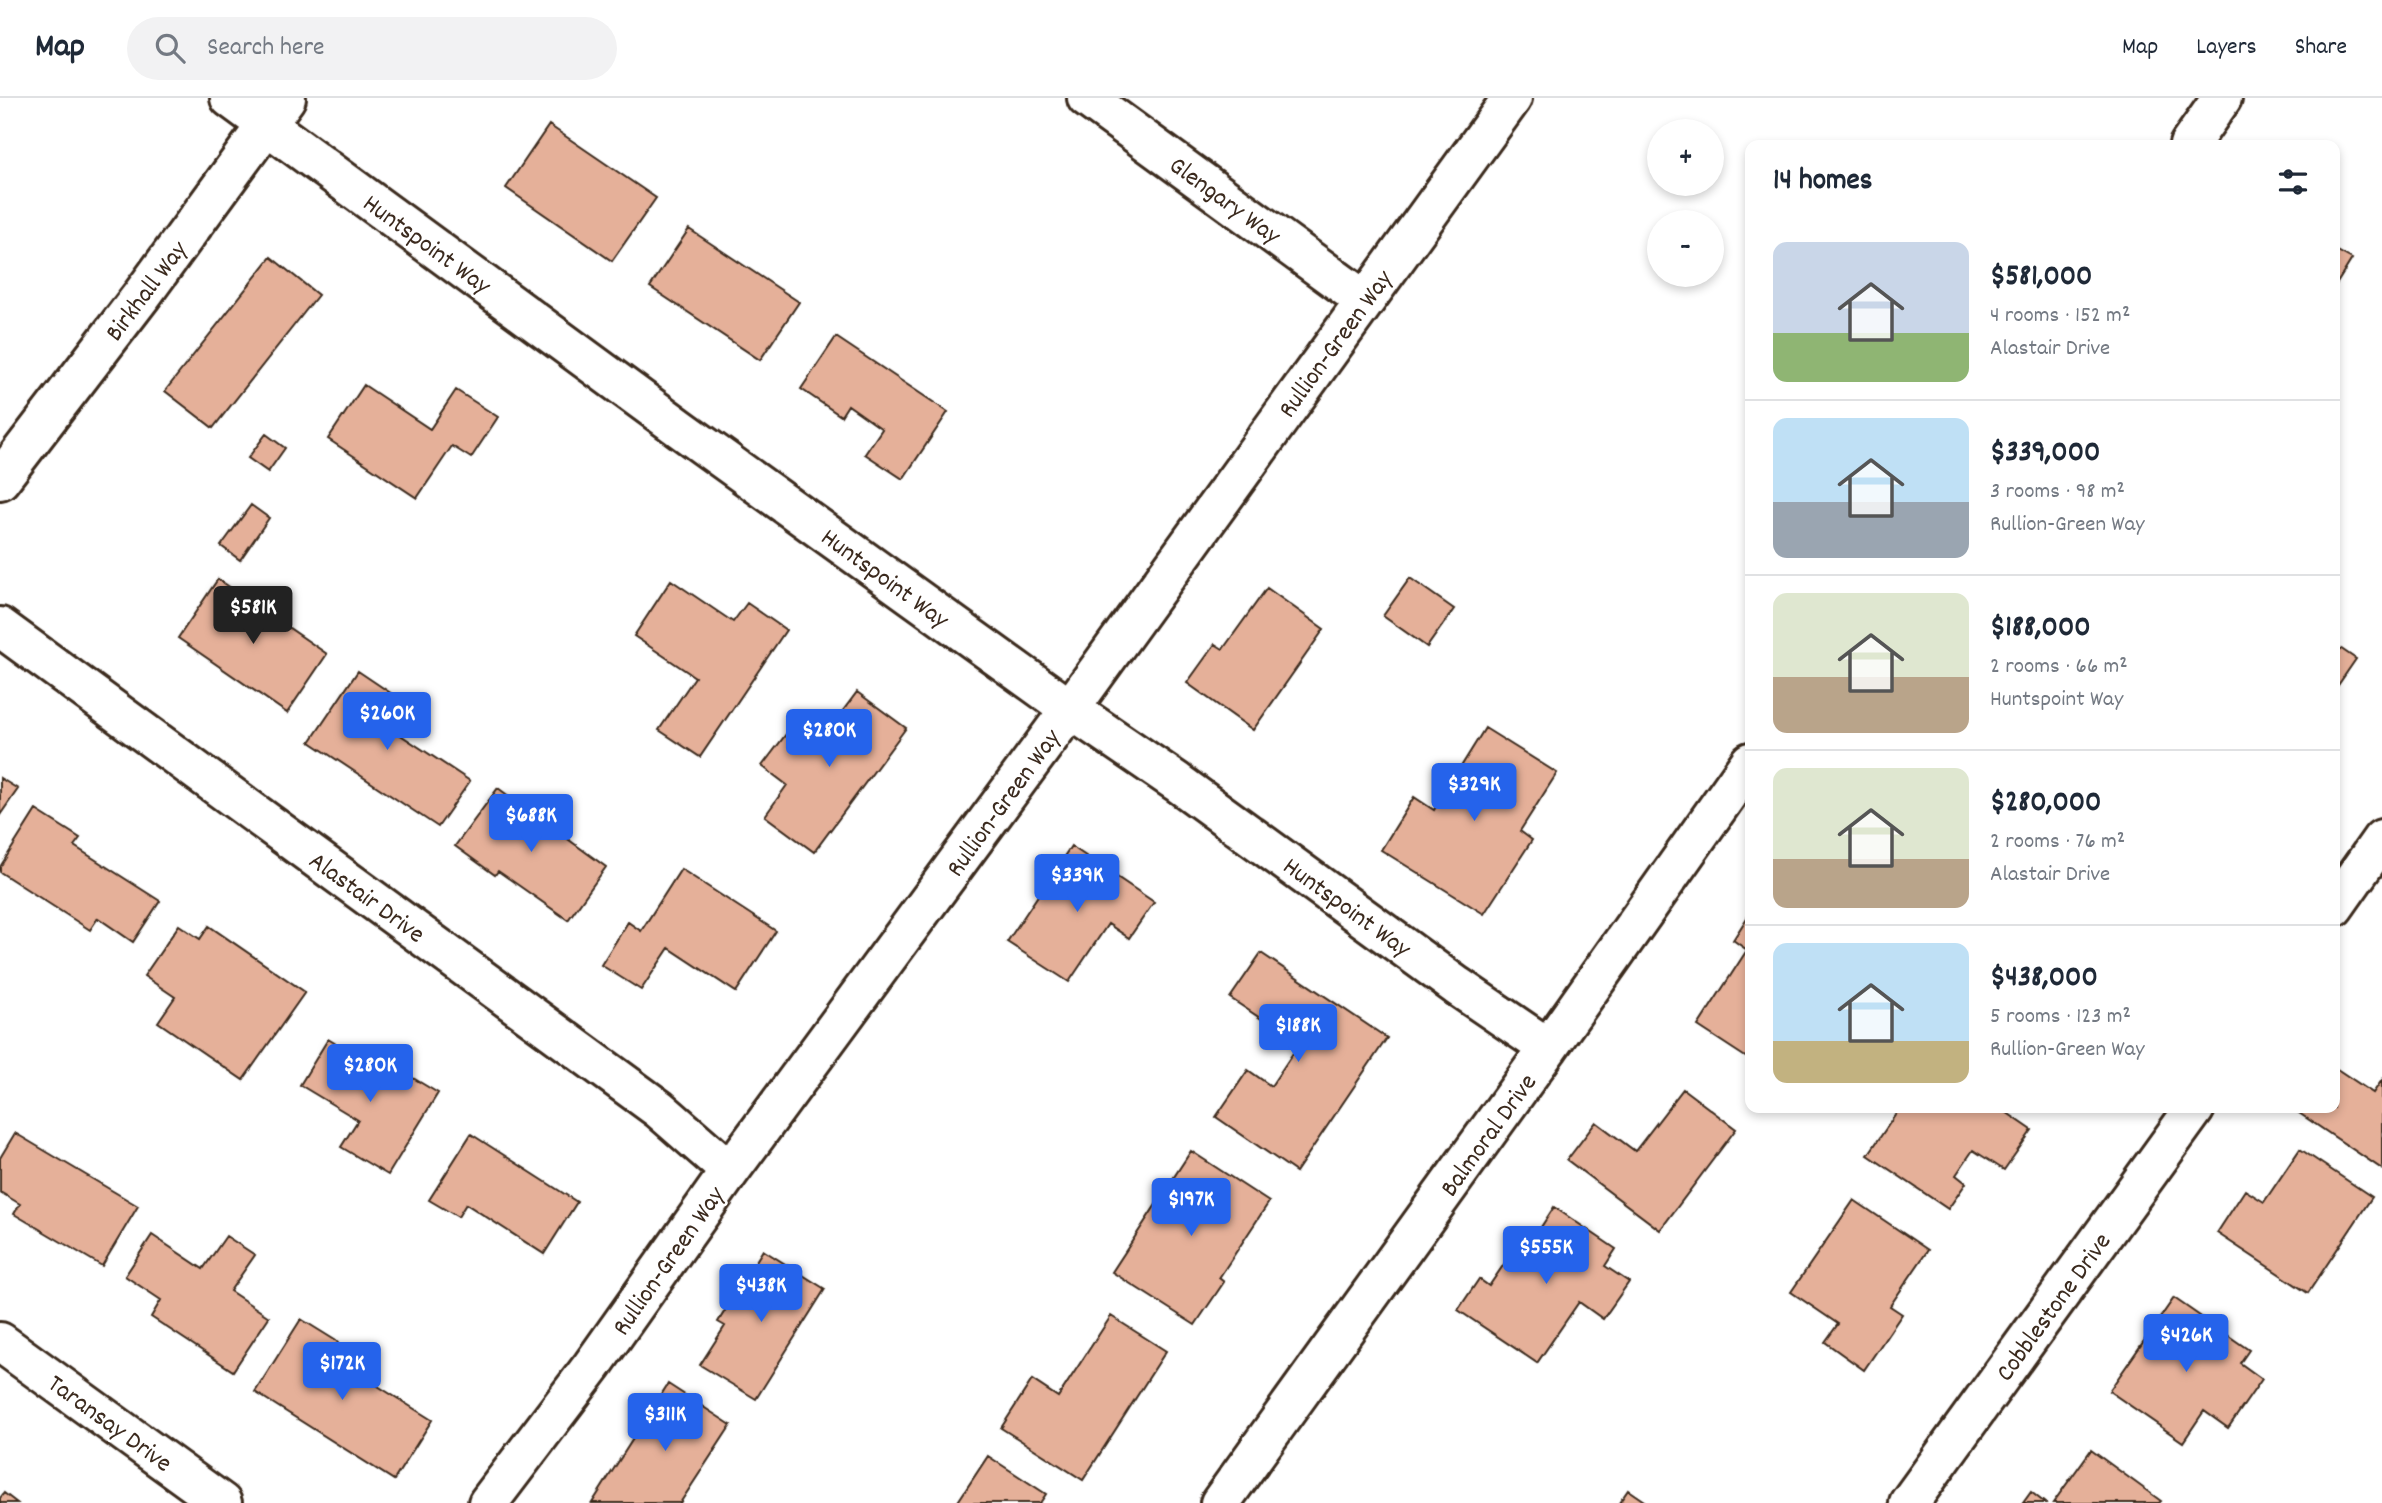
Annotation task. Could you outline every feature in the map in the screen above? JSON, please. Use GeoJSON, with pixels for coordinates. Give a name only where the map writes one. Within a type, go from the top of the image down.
{"type":"FeatureCollection","features":[{"type":"Feature","properties":{"kind":"street","name":"Huntspoint Way"},"geometry":{"type":"LineString","coordinates":[[230,98],[277,111],[692,437],[1070,709],[1177,782],[1457,986],[1548,1048]]}},
{"type":"Feature","properties":{"kind":"street","name":"Glengary Way"},"geometry":{"type":"LineString","coordinates":[[1087,98],[1364,300]]}},
{"type":"Feature","properties":{"kind":"street","name":"Rullion-Green Way"},"geometry":{"type":"LineString","coordinates":[[488,1503],[592,1366],[730,1171],[1070,709],[1512,98]]}},
{"type":"Feature","properties":{"kind":"street"},"geometry":{"type":"LineString","coordinates":[[2193,140],[2222,98]]}},
{"type":"Feature","properties":{"kind":"street","name":"Birkhall Way"},"geometry":{"type":"LineString","coordinates":[[0,480],[142,295],[277,111]]}},
{"type":"Feature","properties":{"kind":"street","name":"Alastair Drive"},"geometry":{"type":"LineString","coordinates":[[0,628],[659,1109],[730,1171]]}},
{"type":"Feature","properties":{"kind":"street","name":"Balmoral Drive"},"geometry":{"type":"LineString","coordinates":[[1220,1503],[1745,769]]}},
{"type":"Feature","properties":{"kind":"street"},"geometry":{"type":"LineString","coordinates":[[2340,898],[2382,839]]}},
{"type":"Feature","properties":{"kind":"street","name":"Cobblestone Drive"},"geometry":{"type":"LineString","coordinates":[[1909,1503],[2191,1113]]}},
{"type":"Feature","properties":{"kind":"street","name":"Taransay Drive"},"geometry":{"type":"LineString","coordinates":[[0,1342],[222,1503]]}},
{"type":"Feature","properties":{"kind":"building"},"geometry":{"type":"Polygon","coordinates":[[[549,125],[656,198],[612,261],[506,188],[549,125]]]}},
{"type":"Feature","properties":{"kind":"building"},"geometry":{"type":"Polygon","coordinates":[[[689,229],[799,302],[760,360],[650,287],[689,229]]]}},
{"type":"Feature","properties":{"kind":"building"},"geometry":{"type":"Polygon","coordinates":[[[2340,252],[2352,259],[2340,278],[2340,252]]]}},
{"type":"Feature","properties":{"kind":"building"},"geometry":{"type":"Polygon","coordinates":[[[271,257],[318,295],[213,428],[165,391],[271,257]]]}},
{"type":"Feature","properties":{"kind":"building"},"geometry":{"type":"Polygon","coordinates":[[[836,337],[948,412],[903,479],[865,454],[882,429],[848,405],[841,416],[801,389],[836,337]]]}},
{"type":"Feature","properties":{"kind":"building"},"geometry":{"type":"Polygon","coordinates":[[[364,385],[430,429],[456,390],[498,417],[471,458],[452,446],[417,498],[328,439],[364,385]]]}},
{"type":"Feature","properties":{"kind":"building"},"geometry":{"type":"Polygon","coordinates":[[[266,434],[285,448],[268,472],[248,458],[266,434]]]}},
{"type":"Feature","properties":{"kind":"building"},"geometry":{"type":"Polygon","coordinates":[[[251,505],[269,518],[240,560],[221,546],[251,505]]]}},
{"type":"Feature","properties":{"kind":"building"},"geometry":{"type":"Polygon","coordinates":[[[1410,578],[1454,609],[1427,647],[1383,616],[1410,578]]]}},
{"type":"Feature","properties":{"kind":"building"},"geometry":{"type":"Polygon","coordinates":[[[218,579],[327,654],[287,713],[178,638],[218,579]]]}},
{"type":"Feature","properties":{"kind":"building"},"geometry":{"type":"Polygon","coordinates":[[[671,580],[733,622],[747,603],[786,630],[700,757],[659,730],[695,677],[634,636],[671,580]]]}},
{"type":"Feature","properties":{"kind":"building"},"geometry":{"type":"Polygon","coordinates":[[[1267,588],[1324,629],[1253,730],[1187,683],[1215,644],[1223,649],[1267,588]]]}},
{"type":"Feature","properties":{"kind":"building"},"geometry":{"type":"Polygon","coordinates":[[[2340,648],[2356,659],[2340,682],[2340,648]]]}},
{"type":"Feature","properties":{"kind":"building"},"geometry":{"type":"Polygon","coordinates":[[[358,671],[401,700],[384,724],[470,781],[438,827],[310,742],[358,671]]]}},
{"type":"Feature","properties":{"kind":"building"},"geometry":{"type":"Polygon","coordinates":[[[857,692],[906,728],[814,852],[765,816],[787,785],[762,766],[793,725],[818,744],[857,692]]]}},
{"type":"Feature","properties":{"kind":"building"},"geometry":{"type":"Polygon","coordinates":[[[1485,728],[1557,773],[1520,831],[1532,840],[1484,914],[1381,850],[1414,797],[1434,810],[1485,728]]]}},
{"type":"Feature","properties":{"kind":"building"},"geometry":{"type":"Polygon","coordinates":[[[0,778],[18,789],[0,815],[0,778]]]}},
{"type":"Feature","properties":{"kind":"building"},"geometry":{"type":"Polygon","coordinates":[[[498,788],[606,867],[568,920],[498,871],[495,875],[455,846],[498,788]]]}},
{"type":"Feature","properties":{"kind":"building"},"geometry":{"type":"Polygon","coordinates":[[[36,810],[80,838],[74,846],[160,901],[133,942],[98,918],[90,930],[0,872],[0,867],[36,810]]]}},
{"type":"Feature","properties":{"kind":"building"},"geometry":{"type":"Polygon","coordinates":[[[1071,846],[1154,902],[1129,938],[1108,924],[1069,982],[1007,942],[1071,846]]]}},
{"type":"Feature","properties":{"kind":"building"},"geometry":{"type":"Polygon","coordinates":[[[681,869],[776,931],[736,992],[669,948],[641,990],[601,965],[628,922],[641,931],[681,869]]]}},
{"type":"Feature","properties":{"kind":"building"},"geometry":{"type":"Polygon","coordinates":[[[1745,921],[1745,949],[1733,940],[1745,921]]]}},
{"type":"Feature","properties":{"kind":"building"},"geometry":{"type":"Polygon","coordinates":[[[179,925],[200,939],[209,926],[305,992],[243,1080],[158,1022],[175,997],[144,976],[179,925]]]}},
{"type":"Feature","properties":{"kind":"building"},"geometry":{"type":"Polygon","coordinates":[[[1261,953],[1387,1038],[1296,1172],[1216,1117],[1248,1070],[1271,1086],[1299,1044],[1230,998],[1261,953]]]}},
{"type":"Feature","properties":{"kind":"building"},"geometry":{"type":"Polygon","coordinates":[[[1745,953],[1745,1057],[1698,1026],[1745,953]]]}},
{"type":"Feature","properties":{"kind":"building"},"geometry":{"type":"Polygon","coordinates":[[[328,1039],[397,1081],[403,1072],[438,1093],[388,1175],[341,1147],[358,1120],[300,1085],[328,1039]]]}},
{"type":"Feature","properties":{"kind":"building"},"geometry":{"type":"Polygon","coordinates":[[[2340,1071],[2373,1093],[2382,1080],[2382,1169],[2299,1113],[2340,1113],[2340,1071]]]}},
{"type":"Feature","properties":{"kind":"building"},"geometry":{"type":"Polygon","coordinates":[[[1683,1089],[1736,1129],[1660,1230],[1567,1160],[1596,1122],[1635,1151],[1683,1089]]]}},
{"type":"Feature","properties":{"kind":"building"},"geometry":{"type":"Polygon","coordinates":[[[1897,1113],[2007,1113],[2032,1130],[2004,1170],[1973,1150],[1956,1175],[1966,1183],[1948,1209],[1868,1155],[1897,1113]]]}},
{"type":"Feature","properties":{"kind":"building"},"geometry":{"type":"Polygon","coordinates":[[[15,1133],[138,1206],[102,1266],[14,1214],[20,1204],[0,1192],[0,1158],[15,1133]]]}},
{"type":"Feature","properties":{"kind":"building"},"geometry":{"type":"Polygon","coordinates":[[[471,1134],[577,1202],[544,1254],[466,1204],[458,1217],[429,1200],[471,1134]]]}},
{"type":"Feature","properties":{"kind":"building"},"geometry":{"type":"Polygon","coordinates":[[[2300,1149],[2372,1197],[2308,1293],[2217,1233],[2245,1190],[2264,1202],[2300,1149]]]}},
{"type":"Feature","properties":{"kind":"building"},"geometry":{"type":"Polygon","coordinates":[[[1191,1151],[1269,1202],[1219,1278],[1224,1282],[1195,1325],[1112,1272],[1191,1151]]]}},
{"type":"Feature","properties":{"kind":"building"},"geometry":{"type":"Polygon","coordinates":[[[1854,1200],[1928,1250],[1890,1306],[1902,1314],[1864,1370],[1825,1342],[1838,1324],[1791,1292],[1854,1200]]]}},
{"type":"Feature","properties":{"kind":"building"},"geometry":{"type":"Polygon","coordinates":[[[1554,1207],[1616,1249],[1605,1266],[1629,1282],[1603,1319],[1579,1302],[1537,1363],[1458,1310],[1479,1279],[1489,1286],[1522,1238],[1530,1244],[1554,1207]]]}},
{"type":"Feature","properties":{"kind":"building"},"geometry":{"type":"Polygon","coordinates":[[[152,1235],[203,1269],[226,1236],[255,1255],[230,1291],[269,1317],[233,1371],[151,1317],[161,1300],[125,1276],[152,1235]]]}},
{"type":"Feature","properties":{"kind":"building"},"geometry":{"type":"Polygon","coordinates":[[[763,1250],[825,1289],[756,1399],[700,1365],[725,1326],[718,1322],[763,1250]]]}},
{"type":"Feature","properties":{"kind":"building"},"geometry":{"type":"Polygon","coordinates":[[[2174,1298],[2249,1350],[2240,1363],[2262,1379],[2228,1428],[2204,1411],[2183,1442],[2109,1391],[2174,1298]]]}},
{"type":"Feature","properties":{"kind":"building"},"geometry":{"type":"Polygon","coordinates":[[[1111,1316],[1166,1351],[1083,1480],[1001,1428],[1032,1380],[1058,1397],[1111,1316]]]}},
{"type":"Feature","properties":{"kind":"building"},"geometry":{"type":"Polygon","coordinates":[[[301,1319],[338,1342],[330,1356],[432,1420],[394,1480],[255,1392],[301,1319]]]}},
{"type":"Feature","properties":{"kind":"building"},"geometry":{"type":"Polygon","coordinates":[[[668,1384],[731,1425],[680,1503],[592,1503],[668,1384]]]}},
{"type":"Feature","properties":{"kind":"building"},"geometry":{"type":"Polygon","coordinates":[[[2091,1450],[2161,1501],[2053,1503],[2091,1450]]]}},
{"type":"Feature","properties":{"kind":"building"},"geometry":{"type":"Polygon","coordinates":[[[988,1456],[1046,1494],[1040,1503],[957,1503],[988,1456]]]}},
{"type":"Feature","properties":{"kind":"building"},"geometry":{"type":"Polygon","coordinates":[[[1628,1490],[1647,1503],[1619,1503],[1628,1490]]]}},
{"type":"Feature","properties":{"kind":"building"},"geometry":{"type":"Polygon","coordinates":[[[2031,1492],[2045,1503],[2023,1503],[2031,1492]]]}},
{"type":"Feature","properties":{"kind":"building"},"geometry":{"type":"Polygon","coordinates":[[[4,1493],[17,1503],[0,1503],[4,1493]]]}}]}
